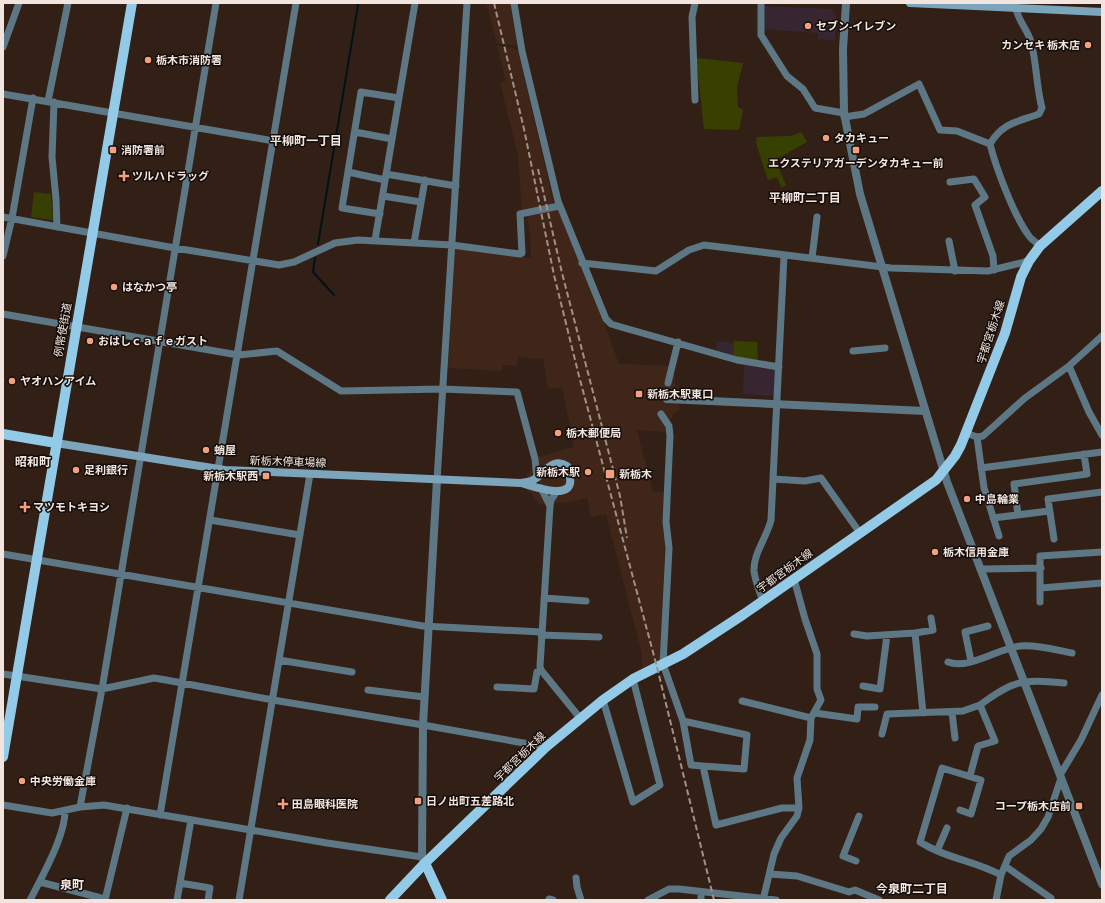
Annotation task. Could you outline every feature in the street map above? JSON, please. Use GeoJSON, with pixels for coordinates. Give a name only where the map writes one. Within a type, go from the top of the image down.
{"type":"FeatureCollection","features":[{"type":"Feature","properties":{"kind":"main road","name":"例幣使街道"},"geometry":{"type":"LineString","coordinates":[[3,757],[75,327],[132,3]]}},
{"type":"Feature","properties":{"kind":"main road"},"geometry":{"type":"LineString","coordinates":[[910,3],[1102,12]]}},
{"type":"Feature","properties":{"kind":"main road","name":"宇都宮栃木線"},"geometry":{"type":"LineString","coordinates":[[390,900],[424,860],[546,748],[603,700],[633,679],[683,654],[763,602],[936,480],[955,456],[966,433],[1005,333],[1021,277],[1029,261],[1040,246],[1102,191]]}},
{"type":"Feature","properties":{"kind":"main road"},"geometry":{"type":"LineString","coordinates":[[3,434],[56,442]]}},
{"type":"Feature","properties":{"kind":"main road","name":"新栃木停車場線"},"geometry":{"type":"LineString","coordinates":[[56,442],[218,469],[521,484]]}},
{"type":"Feature","properties":{"kind":"main road"},"geometry":{"type":"LineString","coordinates":[[564,464],[568,468],[570,484],[564,490],[557,491],[521,484],[537,478],[547,467],[564,464]]}},
{"type":"Feature","properties":{"kind":"main road"},"geometry":{"type":"LineString","coordinates":[[424,860],[442,900]]}},
{"type":"Feature","properties":{"kind":"street"},"geometry":{"type":"LineString","coordinates":[[3,47],[19,3]]}},
{"type":"Feature","properties":{"kind":"street"},"geometry":{"type":"LineString","coordinates":[[56,227],[56,199],[52,157],[51,101],[68,3]]}},
{"type":"Feature","properties":{"kind":"street"},"geometry":{"type":"LineString","coordinates":[[80,807],[102,689],[216,3]]}},
{"type":"Feature","properties":{"kind":"street"},"geometry":{"type":"LineString","coordinates":[[160,815],[296,3]]}},
{"type":"Feature","properties":{"kind":"street"},"geometry":{"type":"LineString","coordinates":[[375,240],[415,3]]}},
{"type":"Feature","properties":{"kind":"street"},"geometry":{"type":"LineString","coordinates":[[3,804],[52,813],[80,807],[104,805],[127,808],[160,815],[424,860],[424,697],[467,3]]}},
{"type":"Feature","properties":{"kind":"street"},"geometry":{"type":"LineString","coordinates":[[514,3],[522,51],[559,206],[582,263],[606,309],[606,319],[612,324],[737,360],[779,366]]}},
{"type":"Feature","properties":{"kind":"street"},"geometry":{"type":"LineString","coordinates":[[695,3],[692,17],[695,100]]}},
{"type":"Feature","properties":{"kind":"street"},"geometry":{"type":"LineString","coordinates":[[762,3],[760,35],[787,76],[803,89],[815,108],[844,115],[864,114],[919,84],[940,130],[957,131],[990,144]]}},
{"type":"Feature","properties":{"kind":"street"},"geometry":{"type":"LineString","coordinates":[[846,3],[844,115],[860,194],[943,470],[1102,884]]}},
{"type":"Feature","properties":{"kind":"street"},"geometry":{"type":"LineString","coordinates":[[1016,8],[1019,20],[1031,40],[1038,92],[1042,108],[1039,114],[1003,128],[997,133],[990,144],[994,158],[1017,214],[1029,236],[1040,246]]}},
{"type":"Feature","properties":{"kind":"street"},"geometry":{"type":"LineString","coordinates":[[380,214],[342,208],[361,92],[399,98]]}},
{"type":"Feature","properties":{"kind":"street"},"geometry":{"type":"LineString","coordinates":[[3,94],[51,101],[274,141]]}},
{"type":"Feature","properties":{"kind":"street"},"geometry":{"type":"LineString","coordinates":[[3,256],[12,218],[33,98]]}},
{"type":"Feature","properties":{"kind":"street"},"geometry":{"type":"LineString","coordinates":[[355,132],[392,139]]}},
{"type":"Feature","properties":{"kind":"street"},"geometry":{"type":"LineString","coordinates":[[348,172],[425,180],[456,186]]}},
{"type":"Feature","properties":{"kind":"street"},"geometry":{"type":"LineString","coordinates":[[950,182],[974,179],[985,197],[975,205],[993,256],[994,270]]}},
{"type":"Feature","properties":{"kind":"street"},"geometry":{"type":"LineString","coordinates":[[414,243],[425,180]]}},
{"type":"Feature","properties":{"kind":"street"},"geometry":{"type":"LineString","coordinates":[[383,196],[421,202]]}},
{"type":"Feature","properties":{"kind":"street"},"geometry":{"type":"LineString","coordinates":[[3,217],[273,265],[288,264],[335,243],[349,240],[375,240],[452,245],[522,253],[520,214],[559,206]]}},
{"type":"Feature","properties":{"kind":"street"},"geometry":{"type":"LineString","coordinates":[[812,258],[817,217]]}},
{"type":"Feature","properties":{"kind":"street"},"geometry":{"type":"LineString","coordinates":[[949,241],[954,271]]}},
{"type":"Feature","properties":{"kind":"street"},"geometry":{"type":"LineString","coordinates":[[582,263],[656,270],[689,250],[704,246],[882,267],[954,271],[994,270],[1029,261]]}},
{"type":"Feature","properties":{"kind":"street"},"geometry":{"type":"LineString","coordinates":[[763,602],[754,572],[755,560],[768,532],[771,520],[784,256]]}},
{"type":"Feature","properties":{"kind":"street"},"geometry":{"type":"LineString","coordinates":[[3,314],[238,355],[277,351],[341,391],[442,389],[517,392],[535,459],[537,478]]}},
{"type":"Feature","properties":{"kind":"street"},"geometry":{"type":"LineString","coordinates":[[966,433],[978,437],[983,436],[1025,398],[1069,366],[1102,336]]}},
{"type":"Feature","properties":{"kind":"street"},"geometry":{"type":"LineString","coordinates":[[668,383],[678,342]]}},
{"type":"Feature","properties":{"kind":"street"},"geometry":{"type":"LineString","coordinates":[[853,351],[885,348]]}},
{"type":"Feature","properties":{"kind":"street"},"geometry":{"type":"LineString","coordinates":[[1069,366],[1089,412],[1102,435]]}},
{"type":"Feature","properties":{"kind":"street"},"geometry":{"type":"LineString","coordinates":[[667,399],[925,411]]}},
{"type":"Feature","properties":{"kind":"street"},"geometry":{"type":"LineString","coordinates":[[661,414],[668,424],[670,436],[666,522],[669,548],[663,664],[682,720],[691,765],[744,769],[748,735],[682,720]]}},
{"type":"Feature","properties":{"kind":"street"},"geometry":{"type":"LineString","coordinates":[[978,437],[984,488],[999,536]]}},
{"type":"Feature","properties":{"kind":"street"},"geometry":{"type":"LineString","coordinates":[[981,468],[1102,452]]}},
{"type":"Feature","properties":{"kind":"street"},"geometry":{"type":"LineString","coordinates":[[1018,515],[1014,484],[1087,474],[1084,454]]}},
{"type":"Feature","properties":{"kind":"street"},"geometry":{"type":"LineString","coordinates":[[535,459],[538,464],[547,467]]}},
{"type":"Feature","properties":{"kind":"street"},"geometry":{"type":"LineString","coordinates":[[239,900],[310,474]]}},
{"type":"Feature","properties":{"kind":"street"},"geometry":{"type":"LineString","coordinates":[[772,479],[805,481],[821,478],[860,533]]}},
{"type":"Feature","properties":{"kind":"street"},"geometry":{"type":"LineString","coordinates":[[541,488],[550,506]]}},
{"type":"Feature","properties":{"kind":"street"},"geometry":{"type":"LineString","coordinates":[[557,491],[551,500],[550,506],[541,633],[541,670],[580,718]]}},
{"type":"Feature","properties":{"kind":"street"},"geometry":{"type":"LineString","coordinates":[[1054,540],[1048,499],[1102,492]]}},
{"type":"Feature","properties":{"kind":"street"},"geometry":{"type":"LineString","coordinates":[[993,518],[1049,511]]}},
{"type":"Feature","properties":{"kind":"street"},"geometry":{"type":"LineString","coordinates":[[210,520],[300,535]]}},
{"type":"Feature","properties":{"kind":"street"},"geometry":{"type":"LineString","coordinates":[[1040,602],[1040,556],[1102,552]]}},
{"type":"Feature","properties":{"kind":"street"},"geometry":{"type":"LineString","coordinates":[[3,554],[198,589],[428,627],[599,637]]}},
{"type":"Feature","properties":{"kind":"street"},"geometry":{"type":"LineString","coordinates":[[980,569],[1041,568]]}},
{"type":"Feature","properties":{"kind":"street"},"geometry":{"type":"LineString","coordinates":[[763,899],[774,854],[782,838],[797,816],[799,808],[797,778],[810,740],[813,716],[821,700],[817,689],[817,654],[804,619],[794,579]]}},
{"type":"Feature","properties":{"kind":"street"},"geometry":{"type":"LineString","coordinates":[[1041,588],[1102,583]]}},
{"type":"Feature","properties":{"kind":"street"},"geometry":{"type":"LineString","coordinates":[[544,598],[586,601]]}},
{"type":"Feature","properties":{"kind":"street"},"geometry":{"type":"LineString","coordinates":[[854,634],[868,636],[915,633],[933,630],[931,618]]}},
{"type":"Feature","properties":{"kind":"street"},"geometry":{"type":"LineString","coordinates":[[971,661],[965,632],[988,626]]}},
{"type":"Feature","properties":{"kind":"street"},"geometry":{"type":"LineString","coordinates":[[915,633],[923,713]]}},
{"type":"Feature","properties":{"kind":"street"},"geometry":{"type":"LineString","coordinates":[[863,686],[880,689],[887,635]]}},
{"type":"Feature","properties":{"kind":"street"},"geometry":{"type":"LineString","coordinates":[[948,662],[954,664],[971,661],[1011,647],[1022,645],[1072,653]]}},
{"type":"Feature","properties":{"kind":"street"},"geometry":{"type":"LineString","coordinates":[[279,660],[352,672]]}},
{"type":"Feature","properties":{"kind":"street"},"geometry":{"type":"LineString","coordinates":[[497,687],[534,689],[537,672],[541,670]]}},
{"type":"Feature","properties":{"kind":"street"},"geometry":{"type":"LineString","coordinates":[[3,674],[102,689],[154,678],[273,700],[423,724],[546,748]]}},
{"type":"Feature","properties":{"kind":"street"},"geometry":{"type":"LineString","coordinates":[[603,700],[633,802],[660,784],[633,679]]}},
{"type":"Feature","properties":{"kind":"street"},"geometry":{"type":"LineString","coordinates":[[882,734],[887,714],[963,711],[980,705],[1002,689],[1024,681],[1035,680],[1064,683]]}},
{"type":"Feature","properties":{"kind":"street"},"geometry":{"type":"LineString","coordinates":[[368,690],[424,697]]}},
{"type":"Feature","properties":{"kind":"street"},"geometry":{"type":"LineString","coordinates":[[996,900],[1001,875],[1009,856],[1031,840],[1041,829],[1048,817],[1060,777],[1081,740],[1102,695]]}},
{"type":"Feature","properties":{"kind":"street"},"geometry":{"type":"LineString","coordinates":[[742,701],[813,716],[857,719],[858,706],[875,707]]}},
{"type":"Feature","properties":{"kind":"street"},"geometry":{"type":"LineString","coordinates":[[970,776],[978,746],[995,741],[980,705]]}},
{"type":"Feature","properties":{"kind":"street"},"geometry":{"type":"LineString","coordinates":[[952,712],[955,738]]}},
{"type":"Feature","properties":{"kind":"street"},"geometry":{"type":"LineString","coordinates":[[703,766],[716,825],[782,808],[799,808]]}},
{"type":"Feature","properties":{"kind":"street"},"geometry":{"type":"LineString","coordinates":[[960,810],[971,814],[981,780],[942,768],[920,842],[937,851],[985,866],[1001,875]]}},
{"type":"Feature","properties":{"kind":"street"},"geometry":{"type":"LineString","coordinates":[[40,882],[105,900],[127,808]]}},
{"type":"Feature","properties":{"kind":"street"},"geometry":{"type":"LineString","coordinates":[[30,900],[40,882],[63,828],[65,811]]}},
{"type":"Feature","properties":{"kind":"street"},"geometry":{"type":"LineString","coordinates":[[856,861],[843,856],[859,816]]}},
{"type":"Feature","properties":{"kind":"street"},"geometry":{"type":"LineString","coordinates":[[177,900],[191,820]]}},
{"type":"Feature","properties":{"kind":"street"},"geometry":{"type":"LineString","coordinates":[[937,851],[947,828]]}},
{"type":"Feature","properties":{"kind":"street"},"geometry":{"type":"LineString","coordinates":[[1005,866],[1051,898],[1050,900]]}},
{"type":"Feature","properties":{"kind":"street"},"geometry":{"type":"LineString","coordinates":[[770,874],[797,876],[849,892],[856,890],[879,900]]}},
{"type":"Feature","properties":{"kind":"street"},"geometry":{"type":"LineString","coordinates":[[576,878],[576,887],[581,900]]}},
{"type":"Feature","properties":{"kind":"street"},"geometry":{"type":"LineString","coordinates":[[180,883],[210,888],[208,900]]}},
{"type":"Feature","properties":{"kind":"street"},"geometry":{"type":"LineString","coordinates":[[648,900],[669,889],[776,900]]}},
{"type":"Feature","properties":{"kind":"street"},"geometry":{"type":"LineString","coordinates":[[701,892],[701,900]]}},
{"type":"Feature","properties":{"kind":"shaded area"},"geometry":{"type":"Polygon","coordinates":[[[486,3],[511,3],[517,46],[497,43],[486,3]]]}},
{"type":"Feature","properties":{"kind":"shaded area"},"geometry":{"type":"Polygon","coordinates":[[[763,6],[831,9],[836,15],[835,40],[818,39],[818,33],[763,29],[763,6]]]}},
{"type":"Feature","properties":{"kind":"shaded area"},"geometry":{"type":"Polygon","coordinates":[[[497,46],[518,49],[554,205],[522,211],[518,155],[500,83],[506,81],[497,46]]]}},
{"type":"Feature","properties":{"kind":"shaded area"},"geometry":{"type":"Polygon","coordinates":[[[558,210],[619,364],[671,366],[670,371],[675,375],[675,384],[681,391],[678,403],[680,409],[673,414],[673,418],[671,418],[666,427],[668,432],[637,430],[653,491],[664,493],[662,526],[665,546],[660,662],[647,667],[642,667],[642,654],[606,514],[591,517],[587,498],[569,502],[540,505],[530,492],[527,492],[527,476],[537,457],[574,447],[568,428],[570,427],[562,387],[548,389],[543,359],[518,357],[517,366],[503,365],[502,371],[448,368],[455,250],[459,249],[531,258],[531,242],[527,215],[558,210]]]}},
{"type":"Feature","properties":{"kind":"shaded area"},"geometry":{"type":"Polygon","coordinates":[[[717,341],[734,343],[733,356],[716,350],[717,341]]]}},
{"type":"Feature","properties":{"kind":"shaded area"},"geometry":{"type":"Polygon","coordinates":[[[744,365],[774,369],[776,371],[774,396],[743,394],[744,365]]]}},
{"type":"Feature","properties":{"kind":"green space"},"geometry":{"type":"Polygon","coordinates":[[[696,58],[743,63],[737,87],[738,107],[743,110],[739,130],[704,129],[696,58]]]}},
{"type":"Feature","properties":{"kind":"green space"},"geometry":{"type":"Polygon","coordinates":[[[801,132],[807,142],[775,160],[786,185],[782,188],[777,177],[768,180],[756,143],[757,137],[791,136],[801,132]]]}},
{"type":"Feature","properties":{"kind":"green space"},"geometry":{"type":"Polygon","coordinates":[[[34,192],[51,194],[53,220],[31,217],[34,192]]]}},
{"type":"Feature","properties":{"kind":"green space"},"geometry":{"type":"Polygon","coordinates":[[[734,341],[757,342],[758,362],[733,356],[734,341]]]}},
{"type":"Feature","properties":{"kind":"waterway"},"geometry":{"type":"LineString","coordinates":[[318,244],[358,5]]}},
{"type":"Feature","properties":{"kind":"waterway"},"geometry":{"type":"LineString","coordinates":[[315,258],[313,272],[334,295]]}},
{"type":"Feature","properties":{"kind":"railway"},"geometry":{"type":"LineString","coordinates":[[494,3],[524,129],[554,275],[579,376],[657,667],[714,900]]}},
{"type":"Feature","properties":{"kind":"railway"},"geometry":{"type":"LineString","coordinates":[[538,169],[562,273],[620,496],[627,538]]}},
{"type":"Feature","properties":{"kind":"place","name":"セブン-イレブン"},"geometry":{"type":"Point","coordinates":[808,26]}},
{"type":"Feature","properties":{"kind":"place","name":"カンセキ 栃木店"},"geometry":{"type":"Point","coordinates":[1088,45]}},
{"type":"Feature","properties":{"kind":"place","name":"栃木市消防署"},"geometry":{"type":"Point","coordinates":[148,60]}},
{"type":"Feature","properties":{"kind":"place","name":"タカキュー"},"geometry":{"type":"Point","coordinates":[826,138]}},
{"type":"Feature","properties":{"kind":"place","name":"消防署前"},"geometry":{"type":"Point","coordinates":[113,150]}},
{"type":"Feature","properties":{"kind":"place","name":"エクステリアガーデンタカキュー前"},"geometry":{"type":"Point","coordinates":[856,150]}},
{"type":"Feature","properties":{"kind":"place","name":"ツルハドラッグ"},"geometry":{"type":"Point","coordinates":[124,176]}},
{"type":"Feature","properties":{"kind":"place","name":"はなかつ亭"},"geometry":{"type":"Point","coordinates":[114,287]}},
{"type":"Feature","properties":{"kind":"place","name":"おはしｃａｆｅガスト"},"geometry":{"type":"Point","coordinates":[90,341]}},
{"type":"Feature","properties":{"kind":"place","name":"ヤオハンアイム"},"geometry":{"type":"Point","coordinates":[12,381]}},
{"type":"Feature","properties":{"kind":"place","name":"新栃木駅東口"},"geometry":{"type":"Point","coordinates":[639,394]}},
{"type":"Feature","properties":{"kind":"place","name":"栃木郵便局"},"geometry":{"type":"Point","coordinates":[558,433]}},
{"type":"Feature","properties":{"kind":"place","name":"蛸屋"},"geometry":{"type":"Point","coordinates":[206,450]}},
{"type":"Feature","properties":{"kind":"place","name":"足利銀行"},"geometry":{"type":"Point","coordinates":[76,470]}},
{"type":"Feature","properties":{"kind":"place","name":"新栃木駅"},"geometry":{"type":"Point","coordinates":[588,472]}},
{"type":"Feature","properties":{"kind":"place","name":"新栃木"},"geometry":{"type":"Point","coordinates":[610,474]}},
{"type":"Feature","properties":{"kind":"place","name":"新栃木駅西"},"geometry":{"type":"Point","coordinates":[266,476]}},
{"type":"Feature","properties":{"kind":"place","name":"中島輪業"},"geometry":{"type":"Point","coordinates":[967,499]}},
{"type":"Feature","properties":{"kind":"place","name":"マツモトキヨシ"},"geometry":{"type":"Point","coordinates":[25,507]}},
{"type":"Feature","properties":{"kind":"place","name":"栃木信用金庫"},"geometry":{"type":"Point","coordinates":[935,552]}},
{"type":"Feature","properties":{"kind":"place","name":"中央労働金庫"},"geometry":{"type":"Point","coordinates":[22,781]}},
{"type":"Feature","properties":{"kind":"place","name":"日ノ出町五差路北"},"geometry":{"type":"Point","coordinates":[418,801]}},
{"type":"Feature","properties":{"kind":"place","name":"田島眼科医院"},"geometry":{"type":"Point","coordinates":[283,804]}},
{"type":"Feature","properties":{"kind":"place","name":"コープ栃木店前"},"geometry":{"type":"Point","coordinates":[1079,806]}},
{"type":"Feature","properties":{"kind":"district","name":"平柳町一丁目"},"geometry":{"type":"Point","coordinates":[306,141]}},
{"type":"Feature","properties":{"kind":"district","name":"平柳町二丁目"},"geometry":{"type":"Point","coordinates":[805,198]}},
{"type":"Feature","properties":{"kind":"district","name":"昭和町"},"geometry":{"type":"Point","coordinates":[33,462]}},
{"type":"Feature","properties":{"kind":"district","name":"泉町"},"geometry":{"type":"Point","coordinates":[72,885]}},
{"type":"Feature","properties":{"kind":"district","name":"今泉町二丁目"},"geometry":{"type":"Point","coordinates":[912,889]}}]}
